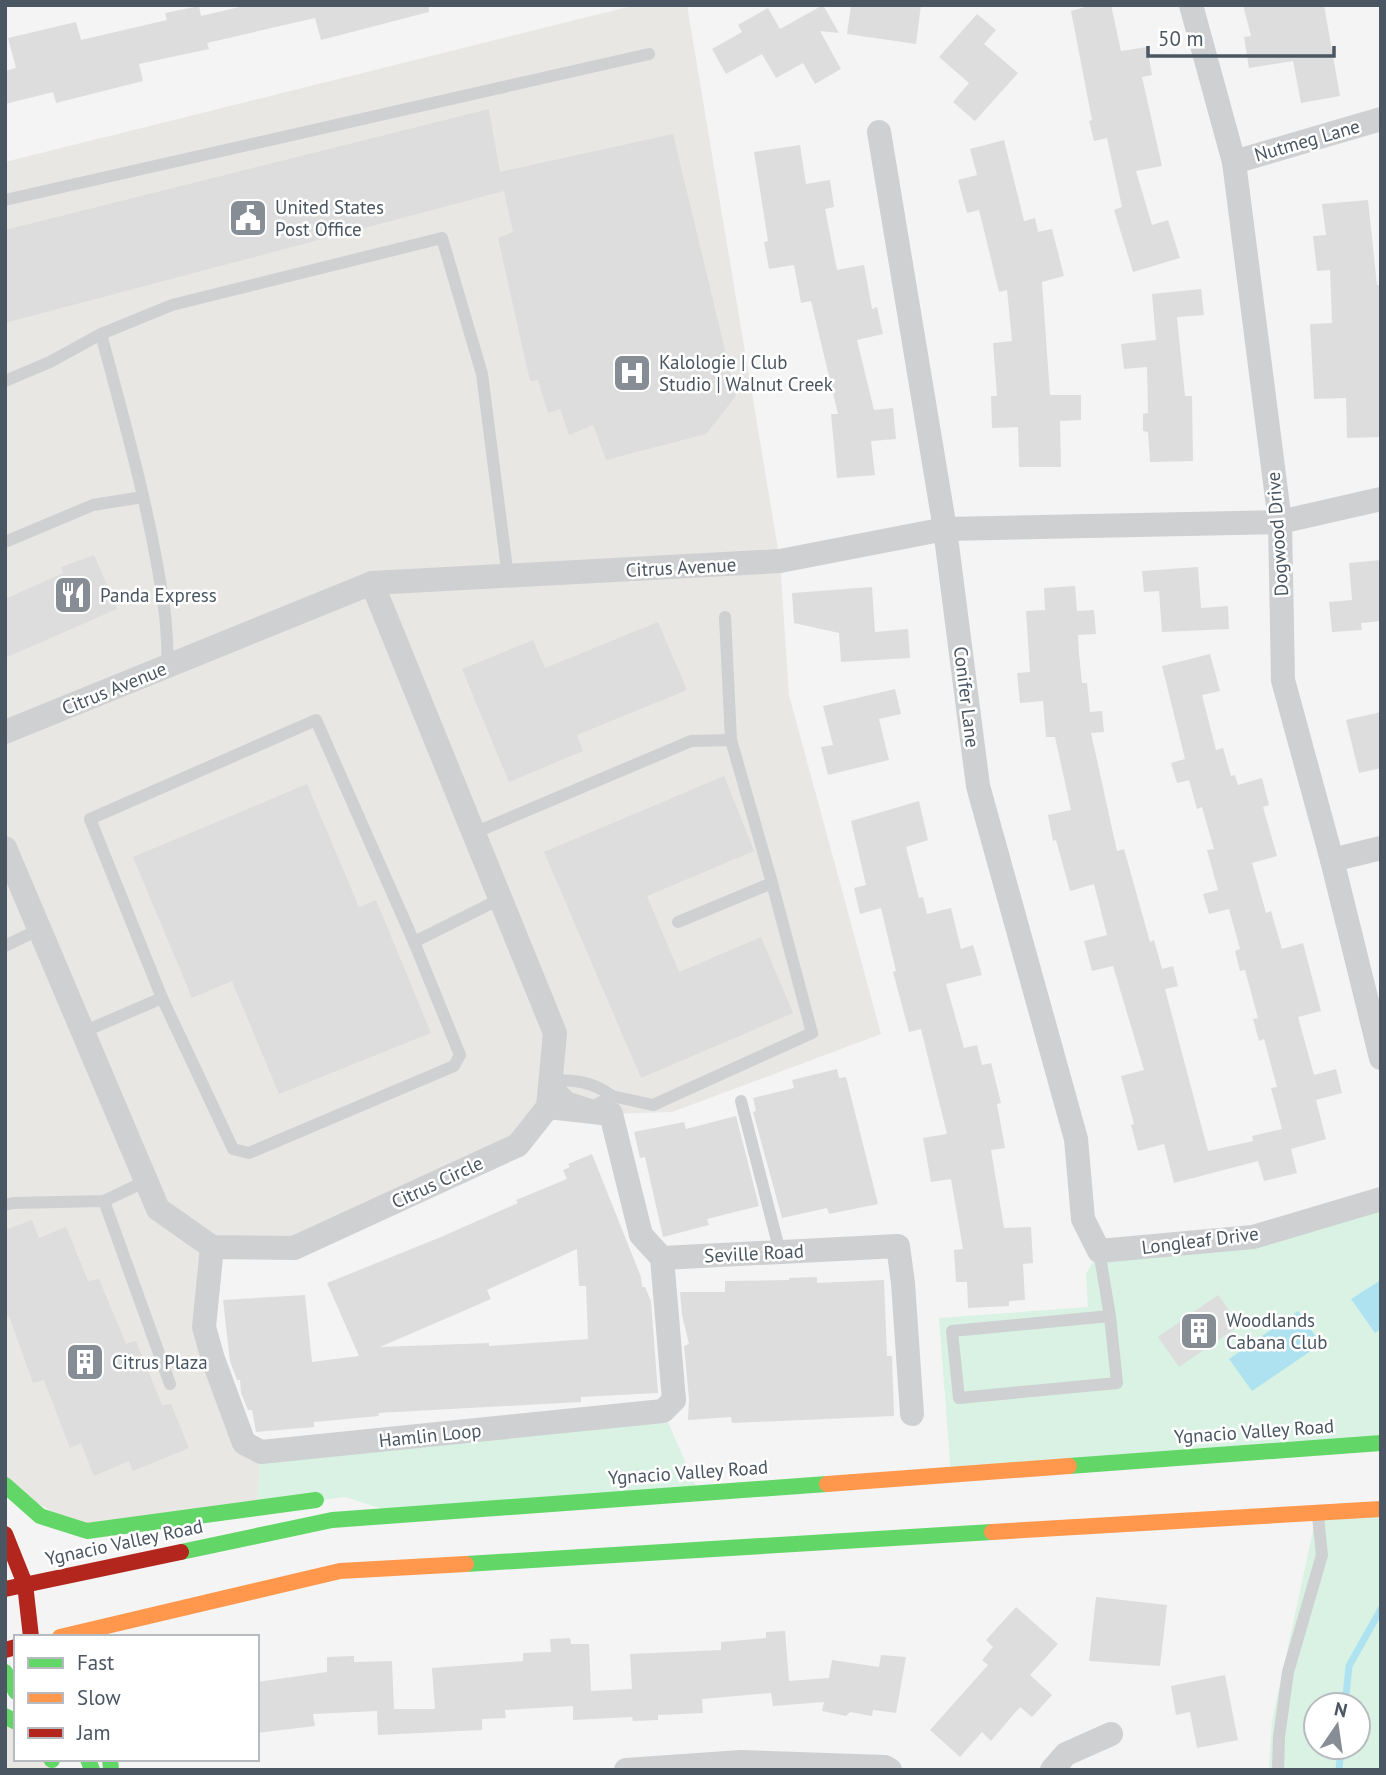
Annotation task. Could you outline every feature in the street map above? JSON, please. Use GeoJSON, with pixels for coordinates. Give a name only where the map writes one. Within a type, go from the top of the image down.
{"type":"FeatureCollection","features":[{"type":"Feature","properties":{"kind":"main road","name":"Ygnacio Valley Road"},"geometry":{"type":"LineString","coordinates":[[5,1589],[332,1520],[1381,1443]]}},
{"type":"Feature","properties":{"kind":"main road"},"geometry":{"type":"LineString","coordinates":[[5,1485],[40,1516],[88,1531],[332,1498]]}},
{"type":"Feature","properties":{"kind":"main road"},"geometry":{"type":"LineString","coordinates":[[357,1500],[402,1515]]}},
{"type":"Feature","properties":{"kind":"main road"},"geometry":{"type":"LineString","coordinates":[[68,1635],[340,1571],[1381,1509]]}},
{"type":"Feature","properties":{"kind":"main road"},"geometry":{"type":"LineString","coordinates":[[5,1534],[25,1584],[31,1635]]}},
{"type":"Feature","properties":{"kind":"main road"},"geometry":{"type":"LineString","coordinates":[[127,1635],[146,1616]]}},
{"type":"Feature","properties":{"kind":"main road"},"geometry":{"type":"LineString","coordinates":[[5,1672],[14,1688]]}},
{"type":"Feature","properties":{"kind":"street","name":"Dogwood Drive"},"geometry":{"type":"LineString","coordinates":[[1191,5],[1234,162],[1280,522],[1283,680],[1332,860],[1381,1058]]}},
{"type":"Feature","properties":{"kind":"street","name":"Nutmeg Lane"},"geometry":{"type":"LineString","coordinates":[[1234,162],[1381,119]]}},
{"type":"Feature","properties":{"kind":"street","name":"Conifer Lane"},"geometry":{"type":"LineString","coordinates":[[879,132],[945,529],[978,786],[1076,1139],[1083,1219],[1099,1251]]}},
{"type":"Feature","properties":{"kind":"street","name":"Citrus Avenue"},"geometry":{"type":"LineString","coordinates":[[5,732],[372,583],[780,561],[945,529],[1280,522],[1381,499]]}},
{"type":"Feature","properties":{"kind":"street"},"geometry":{"type":"LineString","coordinates":[[372,583],[555,1033],[548,1107],[611,1114],[641,1235],[662,1258]]}},
{"type":"Feature","properties":{"kind":"street"},"geometry":{"type":"LineString","coordinates":[[5,848],[158,1209],[212,1247]]}},
{"type":"Feature","properties":{"kind":"street"},"geometry":{"type":"LineString","coordinates":[[1332,860],[1381,848]]}},
{"type":"Feature","properties":{"kind":"street","name":"Citrus Circle"},"geometry":{"type":"LineString","coordinates":[[212,1247],[294,1248],[519,1145],[548,1107]]}},
{"type":"Feature","properties":{"kind":"street","name":"Longleaf Drive"},"geometry":{"type":"LineString","coordinates":[[1099,1251],[1254,1237],[1381,1199]]}},
{"type":"Feature","properties":{"kind":"street","name":"Hamlin Loop"},"geometry":{"type":"LineString","coordinates":[[212,1247],[204,1327],[244,1443],[261,1452],[663,1411],[674,1400],[662,1258]]}},
{"type":"Feature","properties":{"kind":"street","name":"Seville Road"},"geometry":{"type":"LineString","coordinates":[[662,1258],[898,1247],[912,1414]]}},
{"type":"Feature","properties":{"kind":"street"},"geometry":{"type":"LineString","coordinates":[[1052,1770],[1066,1754],[1111,1734]]}},
{"type":"Feature","properties":{"kind":"street"},"geometry":{"type":"LineString","coordinates":[[626,1770],[741,1766],[885,1767],[890,1770]]}},
{"type":"Feature","properties":{"kind":"lane"},"geometry":{"type":"LineString","coordinates":[[5,200],[649,54]]}},
{"type":"Feature","properties":{"kind":"lane"},"geometry":{"type":"LineString","coordinates":[[5,381],[50,362],[101,334],[172,305],[442,238],[482,374],[508,577]]}},
{"type":"Feature","properties":{"kind":"lane"},"geometry":{"type":"LineString","coordinates":[[101,334],[135,458],[164,608],[168,666]]}},
{"type":"Feature","properties":{"kind":"lane"},"geometry":{"type":"LineString","coordinates":[[5,542],[93,505],[142,497]]}},
{"type":"Feature","properties":{"kind":"lane"},"geometry":{"type":"LineString","coordinates":[[551,1080],[575,1080],[599,1086],[611,1096],[653,1105],[811,1033],[731,740],[725,617]]}},
{"type":"Feature","properties":{"kind":"lane"},"geometry":{"type":"LineString","coordinates":[[316,720],[414,942],[460,1055],[454,1066],[249,1153],[233,1149],[162,998],[90,819],[316,720]]}},
{"type":"Feature","properties":{"kind":"lane"},"geometry":{"type":"LineString","coordinates":[[474,833],[691,741],[731,740]]}},
{"type":"Feature","properties":{"kind":"lane"},"geometry":{"type":"LineString","coordinates":[[678,922],[772,883]]}},
{"type":"Feature","properties":{"kind":"lane"},"geometry":{"type":"LineString","coordinates":[[414,942],[500,899]]}},
{"type":"Feature","properties":{"kind":"lane"},"geometry":{"type":"LineString","coordinates":[[5,946],[40,929]]}},
{"type":"Feature","properties":{"kind":"lane"},"geometry":{"type":"LineString","coordinates":[[83,1032],[162,998]]}},
{"type":"Feature","properties":{"kind":"lane"},"geometry":{"type":"LineString","coordinates":[[551,1080],[569,1098],[594,1106],[611,1096]]}},
{"type":"Feature","properties":{"kind":"lane"},"geometry":{"type":"LineString","coordinates":[[741,1101],[780,1252]]}},
{"type":"Feature","properties":{"kind":"lane"},"geometry":{"type":"LineString","coordinates":[[5,1205],[104,1201],[146,1181]]}},
{"type":"Feature","properties":{"kind":"lane"},"geometry":{"type":"LineString","coordinates":[[104,1201],[170,1384]]}},
{"type":"Feature","properties":{"kind":"lane"},"geometry":{"type":"LineString","coordinates":[[1099,1251],[1110,1316],[1117,1382],[959,1398],[953,1331],[1110,1316]]}},
{"type":"Feature","properties":{"kind":"lane"},"geometry":{"type":"LineString","coordinates":[[1278,1770],[1279,1737],[1288,1672],[1322,1555],[1317,1512]]}},
{"type":"Feature","properties":{"kind":"shaded area"},"geometry":{"type":"Polygon","coordinates":[[[636,5],[687,5],[780,561],[789,695],[881,1034],[672,1112],[611,1114],[548,1107],[518,1145],[294,1248],[212,1247],[204,1327],[261,1452],[257,1508],[87,1531],[5,1485],[5,162],[636,5]]]}},
{"type":"Feature","properties":{"kind":"shaded area"},"geometry":{"type":"Polygon","coordinates":[[[5,1716],[14,1721],[14,1761],[52,1761],[55,1770],[5,1770],[5,1716]]]}},
{"type":"Feature","properties":{"kind":"green space"},"geometry":{"type":"Polygon","coordinates":[[[1381,1199],[1381,1443],[951,1474],[939,1318],[1088,1307],[1086,1274],[1099,1251],[1253,1237],[1381,1199]]]}},
{"type":"Feature","properties":{"kind":"green space"},"geometry":{"type":"Polygon","coordinates":[[[663,1411],[699,1493],[402,1515],[345,1497],[257,1508],[261,1452],[663,1411]]]}},
{"type":"Feature","properties":{"kind":"green space"},"geometry":{"type":"Polygon","coordinates":[[[1381,1509],[1381,1770],[1269,1770],[1272,1721],[1317,1512],[1381,1509]]]}},
{"type":"Feature","properties":{"kind":"water"},"geometry":{"type":"Polygon","coordinates":[[[1381,1280],[1381,1329],[1375,1333],[1351,1299],[1381,1280]]]}},
{"type":"Feature","properties":{"kind":"water"},"geometry":{"type":"Polygon","coordinates":[[[1298,1311],[1321,1344],[1252,1391],[1229,1359],[1298,1311]]]}},
{"type":"Feature","properties":{"kind":"building"},"geometry":{"type":"Polygon","coordinates":[[[248,5],[429,5],[429,12],[321,40],[315,18],[207,43],[209,49],[139,64],[143,81],[56,103],[53,92],[5,104],[5,71],[16,68],[8,38],[76,22],[81,40],[167,20],[165,13],[199,6],[201,16],[248,5]]]}},
{"type":"Feature","properties":{"kind":"building"},"geometry":{"type":"Polygon","coordinates":[[[823,5],[839,33],[820,31],[841,69],[815,84],[803,63],[776,78],[762,54],[726,74],[712,49],[742,32],[738,25],[768,8],[780,29],[823,5]]]}},
{"type":"Feature","properties":{"kind":"building"},"geometry":{"type":"Polygon","coordinates":[[[851,5],[921,5],[916,44],[847,34],[851,5]]]}},
{"type":"Feature","properties":{"kind":"building"},"geometry":{"type":"Polygon","coordinates":[[[1092,5],[1111,5],[1121,51],[1147,47],[1152,75],[1142,77],[1162,166],[1136,171],[1152,225],[1168,220],[1180,258],[1133,272],[1114,210],[1122,207],[1107,138],[1094,141],[1089,121],[1092,120],[1071,11],[1092,5]]]}},
{"type":"Feature","properties":{"kind":"building"},"geometry":{"type":"Polygon","coordinates":[[[1243,5],[1324,5],[1340,96],[1301,103],[1293,61],[1249,68],[1244,37],[1251,36],[1243,5]]]}},
{"type":"Feature","properties":{"kind":"building"},"geometry":{"type":"Polygon","coordinates":[[[977,14],[996,30],[984,44],[1018,73],[975,121],[953,102],[969,83],[939,57],[977,14]]]}},
{"type":"Feature","properties":{"kind":"building"},"geometry":{"type":"Polygon","coordinates":[[[489,109],[500,172],[673,134],[736,396],[706,434],[606,460],[593,425],[569,435],[560,409],[548,413],[538,380],[530,381],[498,238],[513,232],[504,191],[5,323],[5,230],[489,109]]]}},
{"type":"Feature","properties":{"kind":"building"},"geometry":{"type":"Polygon","coordinates":[[[1004,140],[1024,221],[1035,218],[1038,232],[1052,229],[1064,276],[1042,282],[1050,395],[1081,395],[1081,420],[1060,421],[1061,467],[1019,467],[1018,427],[992,428],[991,396],[997,396],[993,343],[1012,341],[1007,290],[999,292],[979,210],[967,213],[958,180],[977,175],[970,149],[1004,140]]]}},
{"type":"Feature","properties":{"kind":"building"},"geometry":{"type":"Polygon","coordinates":[[[800,145],[806,184],[830,180],[834,207],[825,209],[837,270],[864,265],[872,309],[877,307],[883,334],[857,340],[874,410],[893,408],[896,439],[871,441],[875,475],[837,478],[831,414],[838,414],[811,301],[801,303],[794,265],[769,269],[764,242],[768,241],[754,152],[800,145]]]}},
{"type":"Feature","properties":{"kind":"building"},"geometry":{"type":"Polygon","coordinates":[[[1368,200],[1377,285],[1381,285],[1381,437],[1347,438],[1346,398],[1314,399],[1310,324],[1332,323],[1330,270],[1317,271],[1313,236],[1326,235],[1322,204],[1368,200]]]}},
{"type":"Feature","properties":{"kind":"building"},"geometry":{"type":"Polygon","coordinates":[[[1201,289],[1204,315],[1177,317],[1185,396],[1192,396],[1193,461],[1150,462],[1148,432],[1143,431],[1143,414],[1148,413],[1147,367],[1124,369],[1121,344],[1156,340],[1152,294],[1201,289]]]}},
{"type":"Feature","properties":{"kind":"building"},"geometry":{"type":"Polygon","coordinates":[[[94,555],[117,609],[5,658],[5,599],[63,573],[61,567],[94,555]]]}},
{"type":"Feature","properties":{"kind":"building"},"geometry":{"type":"Polygon","coordinates":[[[1381,560],[1381,621],[1361,623],[1362,630],[1332,632],[1329,602],[1352,600],[1349,563],[1381,560]]]}},
{"type":"Feature","properties":{"kind":"building"},"geometry":{"type":"Polygon","coordinates":[[[1198,567],[1201,608],[1228,606],[1229,629],[1162,632],[1159,591],[1144,592],[1142,571],[1198,567]]]}},
{"type":"Feature","properties":{"kind":"building"},"geometry":{"type":"Polygon","coordinates":[[[1075,586],[1077,611],[1094,610],[1096,634],[1078,635],[1079,654],[1082,683],[1087,683],[1090,712],[1102,711],[1104,732],[1091,733],[1117,851],[1124,849],[1150,942],[1154,940],[1162,969],[1173,966],[1178,986],[1165,989],[1208,1151],[1253,1141],[1252,1136],[1282,1129],[1271,1088],[1277,1087],[1264,1039],[1259,1041],[1253,1019],[1258,1018],[1245,970],[1240,971],[1235,951],[1240,949],[1229,909],[1209,914],[1203,894],[1218,890],[1207,850],[1214,849],[1202,807],[1197,809],[1189,780],[1177,783],[1171,763],[1185,759],[1162,666],[1210,654],[1220,691],[1202,695],[1216,750],[1223,748],[1231,776],[1235,775],[1238,785],[1262,778],[1269,805],[1263,807],[1277,856],[1252,863],[1266,913],[1271,911],[1282,949],[1303,943],[1321,1011],[1298,1017],[1314,1075],[1336,1069],[1342,1093],[1316,1100],[1326,1139],[1291,1149],[1297,1173],[1264,1181],[1258,1161],[1174,1183],[1164,1144],[1138,1151],[1121,1076],[1144,1070],[1113,966],[1092,971],[1084,941],[1107,935],[1094,884],[1070,891],[1056,840],[1053,841],[1048,815],[1071,810],[1055,737],[1046,737],[1043,701],[1020,703],[1017,673],[1030,672],[1026,611],[1045,610],[1044,588],[1075,586]]]}},
{"type":"Feature","properties":{"kind":"building"},"geometry":{"type":"Polygon","coordinates":[[[872,587],[875,632],[908,629],[910,658],[841,662],[839,633],[794,623],[792,593],[872,587]]]}},
{"type":"Feature","properties":{"kind":"building"},"geometry":{"type":"Polygon","coordinates":[[[658,622],[687,690],[577,735],[583,751],[509,782],[462,669],[533,640],[545,668],[658,622]]]}},
{"type":"Feature","properties":{"kind":"building"},"geometry":{"type":"Polygon","coordinates":[[[895,689],[901,714],[879,719],[889,760],[828,775],[821,747],[833,745],[823,706],[895,689]]]}},
{"type":"Feature","properties":{"kind":"building"},"geometry":{"type":"Polygon","coordinates":[[[1381,712],[1381,768],[1359,773],[1346,720],[1381,712]]]}},
{"type":"Feature","properties":{"kind":"building"},"geometry":{"type":"Polygon","coordinates":[[[724,776],[754,851],[647,896],[679,972],[761,937],[793,1013],[641,1078],[544,852],[724,776]]]}},
{"type":"Feature","properties":{"kind":"building"},"geometry":{"type":"Polygon","coordinates":[[[307,784],[359,907],[376,900],[431,1033],[279,1094],[232,981],[192,998],[133,857],[307,784]]]}},
{"type":"Feature","properties":{"kind":"building"},"geometry":{"type":"Polygon","coordinates":[[[919,801],[928,840],[906,847],[919,898],[923,897],[927,914],[951,908],[961,949],[973,945],[982,975],[946,984],[964,1048],[977,1045],[982,1065],[991,1063],[1001,1103],[997,1104],[1005,1148],[991,1150],[1004,1228],[1031,1227],[1033,1263],[1023,1264],[1025,1300],[1009,1301],[1009,1306],[968,1308],[967,1282],[956,1282],[954,1250],[963,1249],[951,1179],[931,1182],[923,1138],[947,1134],[921,1029],[909,1032],[893,972],[896,971],[881,908],[860,914],[854,888],[866,885],[851,821],[919,801]]]}},
{"type":"Feature","properties":{"kind":"building"},"geometry":{"type":"Polygon","coordinates":[[[837,1069],[839,1078],[846,1077],[878,1204],[829,1214],[827,1208],[782,1218],[753,1112],[756,1111],[753,1098],[794,1088],[792,1080],[837,1069]]]}},
{"type":"Feature","properties":{"kind":"building"},"geometry":{"type":"Polygon","coordinates":[[[736,1116],[759,1206],[707,1219],[709,1225],[663,1237],[645,1157],[640,1158],[634,1132],[684,1122],[686,1129],[736,1116]]]}},
{"type":"Feature","properties":{"kind":"building"},"geometry":{"type":"Polygon","coordinates":[[[592,1154],[641,1277],[642,1287],[645,1287],[651,1301],[658,1393],[581,1397],[581,1402],[378,1413],[379,1416],[314,1422],[314,1427],[256,1432],[252,1410],[248,1410],[241,1393],[240,1380],[237,1380],[230,1361],[223,1300],[305,1295],[312,1362],[359,1356],[327,1283],[441,1237],[518,1203],[516,1200],[567,1179],[563,1170],[570,1167],[568,1164],[592,1154]],[[577,1249],[487,1290],[491,1299],[380,1347],[489,1343],[489,1346],[588,1339],[586,1286],[579,1286],[577,1249]]]}},
{"type":"Feature","properties":{"kind":"building","name":"Citrus Plaza"},"geometry":{"type":"Polygon","coordinates":[[[32,1220],[39,1238],[66,1227],[88,1281],[99,1279],[126,1344],[136,1341],[162,1405],[171,1404],[189,1448],[133,1471],[129,1461],[94,1476],[81,1443],[70,1448],[44,1380],[33,1383],[9,1316],[5,1318],[5,1230],[32,1220]]]}},
{"type":"Feature","properties":{"kind":"building"},"geometry":{"type":"Polygon","coordinates":[[[817,1277],[817,1283],[884,1280],[887,1356],[892,1356],[894,1416],[732,1423],[731,1417],[688,1420],[689,1399],[684,1346],[689,1344],[680,1292],[725,1292],[725,1281],[817,1277]]]}},
{"type":"Feature","properties":{"kind":"building","name":"Woodlands Cabana Club"},"geometry":{"type":"Polygon","coordinates":[[[1218,1295],[1240,1325],[1179,1367],[1158,1337],[1218,1295]]]}},
{"type":"Feature","properties":{"kind":"building"},"geometry":{"type":"Polygon","coordinates":[[[1096,1597],[1167,1605],[1160,1666],[1089,1661],[1096,1597]]]}},
{"type":"Feature","properties":{"kind":"building"},"geometry":{"type":"Polygon","coordinates":[[[1016,1607],[1058,1644],[1030,1675],[1052,1695],[1032,1717],[1020,1707],[991,1741],[982,1732],[960,1757],[930,1730],[988,1665],[982,1660],[993,1647],[986,1640],[1016,1607]]]}},
{"type":"Feature","properties":{"kind":"building"},"geometry":{"type":"Polygon","coordinates":[[[785,1631],[789,1681],[829,1678],[832,1660],[879,1667],[881,1655],[906,1657],[896,1713],[873,1710],[872,1716],[850,1712],[846,1716],[822,1711],[824,1702],[773,1706],[771,1693],[702,1699],[703,1713],[658,1715],[658,1720],[633,1721],[632,1717],[573,1720],[573,1706],[505,1710],[506,1718],[482,1719],[482,1730],[378,1735],[377,1711],[313,1714],[315,1726],[259,1733],[259,1682],[327,1672],[327,1657],[354,1656],[354,1662],[392,1661],[394,1709],[435,1709],[432,1668],[523,1661],[523,1653],[551,1652],[550,1639],[570,1638],[571,1644],[589,1644],[591,1691],[632,1689],[630,1654],[721,1650],[721,1642],[766,1638],[766,1632],[785,1631]]]}},
{"type":"Feature","properties":{"kind":"building"},"geometry":{"type":"Polygon","coordinates":[[[1225,1675],[1238,1740],[1197,1748],[1190,1712],[1176,1715],[1171,1686],[1225,1675]]]}},
{"type":"Feature","properties":{"kind":"waterway"},"geometry":{"type":"LineString","coordinates":[[1346,1691],[1349,1666],[1381,1609]]}},
{"type":"Feature","properties":{"kind":"waterway"},"geometry":{"type":"LineString","coordinates":[[1339,1770],[1340,1761]]}},
{"type":"Feature","properties":{"kind":"traffic: fast"},"geometry":{"type":"LineString","coordinates":[[1069,1466],[1381,1443]]}},
{"type":"Feature","properties":{"kind":"traffic: fast"},"geometry":{"type":"LineString","coordinates":[[181,1552],[332,1520],[827,1484]]}},
{"type":"Feature","properties":{"kind":"traffic: fast"},"geometry":{"type":"LineString","coordinates":[[5,1485],[40,1516],[87,1531],[316,1500]]}},
{"type":"Feature","properties":{"kind":"traffic: fast"},"geometry":{"type":"LineString","coordinates":[[466,1564],[992,1532]]}},
{"type":"Feature","properties":{"kind":"traffic: fast"},"geometry":{"type":"LineString","coordinates":[[5,1672],[14,1688]]}},
{"type":"Feature","properties":{"kind":"traffic: fast"},"geometry":{"type":"LineString","coordinates":[[5,1716],[14,1721]]}},
{"type":"Feature","properties":{"kind":"traffic: fast"},"geometry":{"type":"LineString","coordinates":[[89,1761],[92,1770]]}},
{"type":"Feature","properties":{"kind":"traffic: fast"},"geometry":{"type":"LineString","coordinates":[[110,1761],[111,1770]]}},
{"type":"Feature","properties":{"kind":"traffic: slow"},"geometry":{"type":"LineString","coordinates":[[827,1484],[1069,1466]]}},
{"type":"Feature","properties":{"kind":"traffic: slow"},"geometry":{"type":"LineString","coordinates":[[992,1532],[1381,1509]]}},
{"type":"Feature","properties":{"kind":"traffic: slow"},"geometry":{"type":"LineString","coordinates":[[68,1635],[340,1571],[466,1564]]}},
{"type":"Feature","properties":{"kind":"traffic: jam"},"geometry":{"type":"LineString","coordinates":[[5,1534],[25,1584],[31,1635]]}},
{"type":"Feature","properties":{"kind":"traffic: jam"},"geometry":{"type":"LineString","coordinates":[[5,1589],[181,1552]]}},
{"type":"Feature","properties":{"kind":"traffic: jam"},"geometry":{"type":"LineString","coordinates":[[5,1650],[14,1648]]}},
{"type":"Feature","properties":{"kind":"place","name":"United States Post Office"},"geometry":{"type":"Point","coordinates":[248,218]}},
{"type":"Feature","properties":{"kind":"place","name":"Kalologie | Club Studio | Walnut Creek"},"geometry":{"type":"Point","coordinates":[632,373]}},
{"type":"Feature","properties":{"kind":"place","name":"Panda Express"},"geometry":{"type":"Point","coordinates":[73,595]}},
{"type":"Feature","properties":{"kind":"place","name":"Woodlands Cabana Club"},"geometry":{"type":"Point","coordinates":[1199,1331]}},
{"type":"Feature","properties":{"kind":"place","name":"Citrus Plaza"},"geometry":{"type":"Point","coordinates":[85,1362]}}]}
